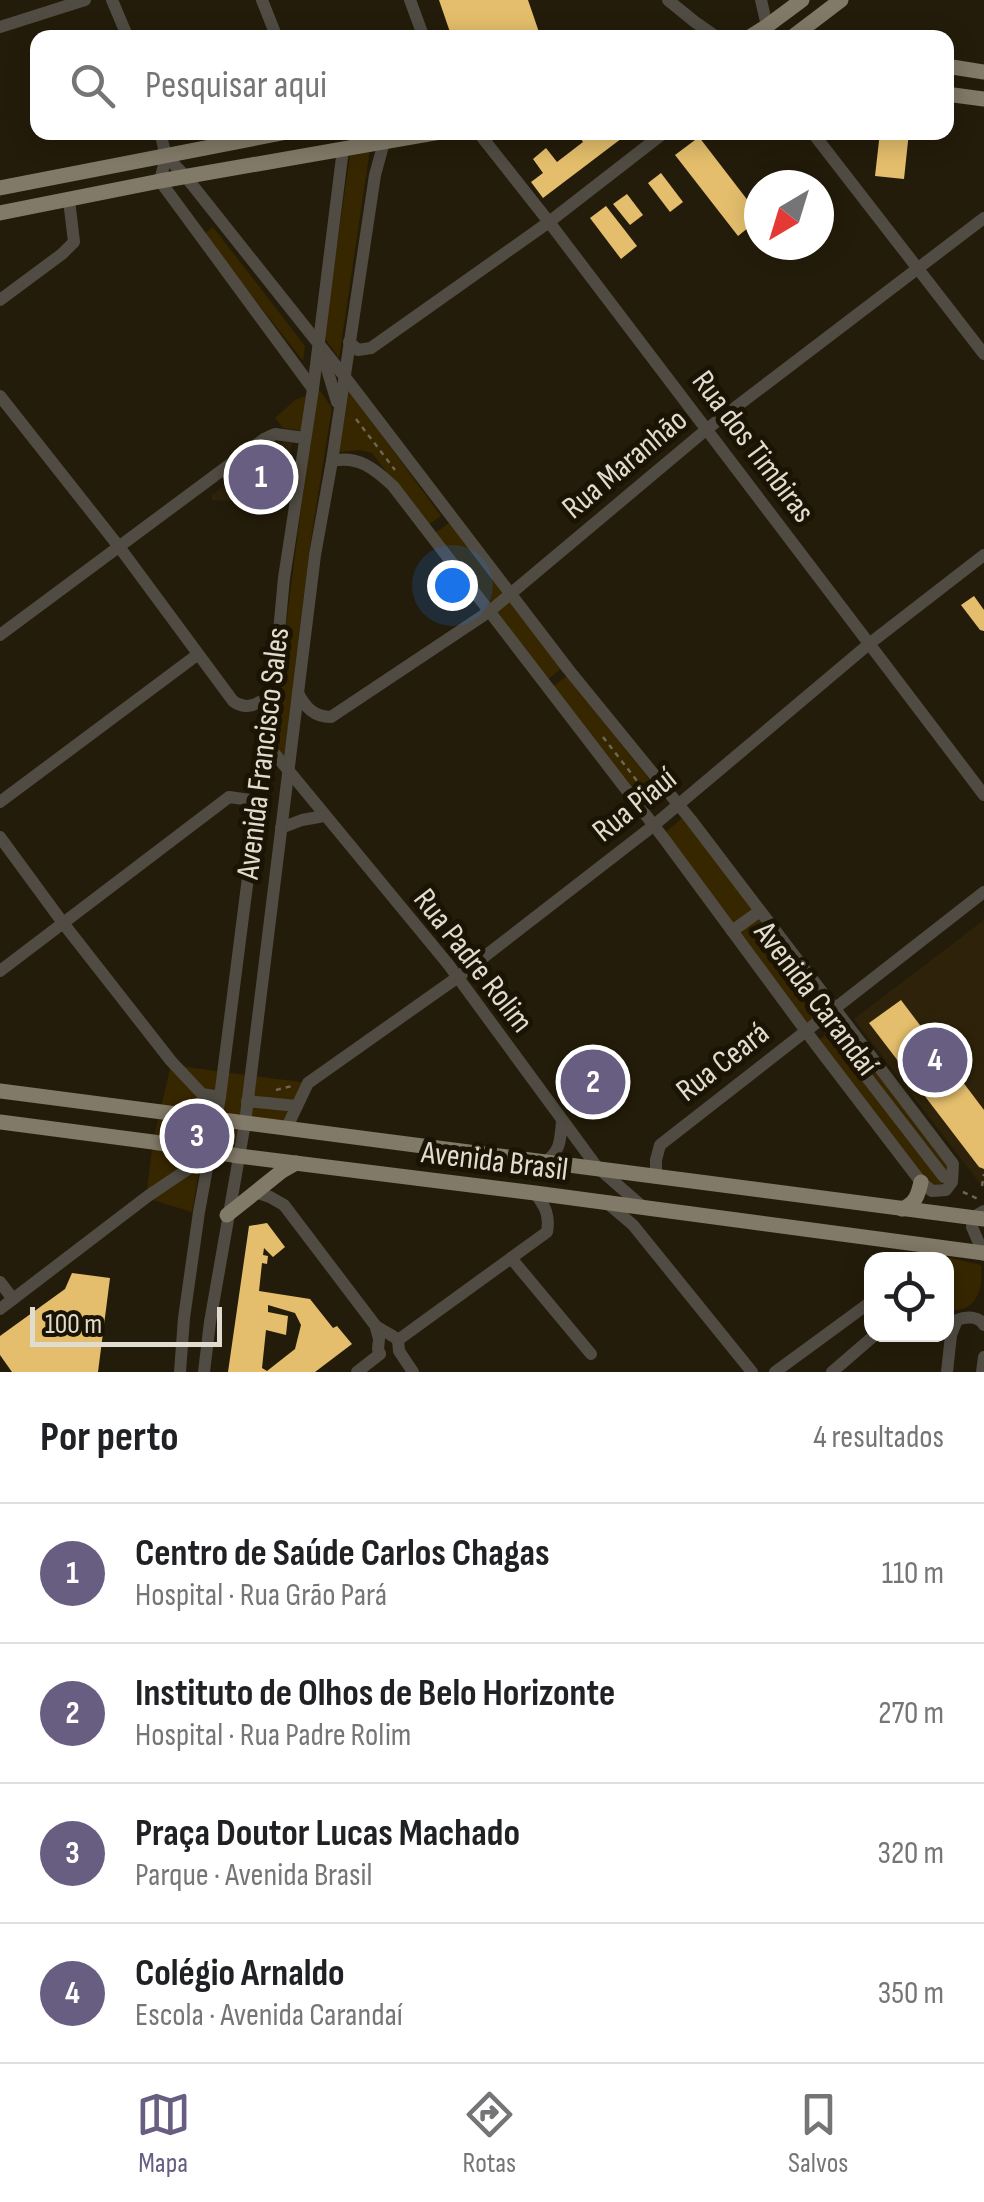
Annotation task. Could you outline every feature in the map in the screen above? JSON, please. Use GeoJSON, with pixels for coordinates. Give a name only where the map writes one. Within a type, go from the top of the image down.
{"type":"FeatureCollection","features":[{"type":"Feature","properties":{"kind":"main road"},"geometry":{"type":"LineString","coordinates":[[761,30],[802,0]]}},
{"type":"Feature","properties":{"kind":"main road"},"geometry":{"type":"LineString","coordinates":[[802,30],[841,0]]}},
{"type":"Feature","properties":{"kind":"main road"},"geometry":{"type":"LineString","coordinates":[[767,26],[772,30]]}},
{"type":"Feature","properties":{"kind":"main road"},"geometry":{"type":"LineString","coordinates":[[954,67],[984,72]]}},
{"type":"Feature","properties":{"kind":"main road"},"geometry":{"type":"LineString","coordinates":[[954,95],[984,99]]}},
{"type":"Feature","properties":{"kind":"main road"},"geometry":{"type":"LineString","coordinates":[[0,188],[247,140]]}},
{"type":"Feature","properties":{"kind":"main road"},"geometry":{"type":"LineString","coordinates":[[343,149],[345,140]]}},
{"type":"Feature","properties":{"kind":"main road"},"geometry":{"type":"LineString","coordinates":[[0,213],[395,140]]}},
{"type":"Feature","properties":{"kind":"main road","name":"Avenida Brasil"},"geometry":{"type":"LineString","coordinates":[[0,1091],[902,1209],[981,1216]]}},
{"type":"Feature","properties":{"kind":"main road","name":"Avenida Brasil"},"geometry":{"type":"LineString","coordinates":[[0,1122],[984,1254]]}},
{"type":"Feature","properties":{"kind":"main road"},"geometry":{"type":"LineString","coordinates":[[227,1216],[296,1163]]}},
{"type":"Feature","properties":{"kind":"main road"},"geometry":{"type":"LineString","coordinates":[[902,1209],[912,1204],[922,1182]]}},
{"type":"Feature","properties":{"kind":"street"},"geometry":{"type":"LineString","coordinates":[[0,27],[85,0]]}},
{"type":"Feature","properties":{"kind":"street"},"geometry":{"type":"LineString","coordinates":[[112,0],[125,30]]}},
{"type":"Feature","properties":{"kind":"street"},"geometry":{"type":"LineString","coordinates":[[262,0],[274,30]]}},
{"type":"Feature","properties":{"kind":"street"},"geometry":{"type":"LineString","coordinates":[[410,0],[421,30]]}},
{"type":"Feature","properties":{"kind":"street"},"geometry":{"type":"LineString","coordinates":[[668,0],[706,30]]}},
{"type":"Feature","properties":{"kind":"street"},"geometry":{"type":"LineString","coordinates":[[761,0],[767,26]]}},
{"type":"Feature","properties":{"kind":"street"},"geometry":{"type":"LineString","coordinates":[[695,22],[697,30]]}},
{"type":"Feature","properties":{"kind":"street"},"geometry":{"type":"LineString","coordinates":[[162,140],[166,156],[160,181],[312,389]]}},
{"type":"Feature","properties":{"kind":"street","name":"Rua dos Timbiras"},"geometry":{"type":"LineString","coordinates":[[484,140],[984,795]]}},
{"type":"Feature","properties":{"kind":"street"},"geometry":{"type":"LineString","coordinates":[[349,342],[358,350],[371,348],[549,222],[655,140]]}},
{"type":"Feature","properties":{"kind":"street"},"geometry":{"type":"LineString","coordinates":[[818,140],[984,354]]}},
{"type":"Feature","properties":{"kind":"street","name":"Avenida Francisco Sales"},"geometry":{"type":"LineString","coordinates":[[204,1372],[245,1122],[315,555],[374,175],[384,142]]}},
{"type":"Feature","properties":{"kind":"street","name":"Avenida Francisco Sales"},"geometry":{"type":"LineString","coordinates":[[180,1372],[206,1172],[202,1150],[216,1119],[220,1097],[343,149]]}},
{"type":"Feature","properties":{"kind":"street","name":"Avenida Carandaí"},"geometry":{"type":"LineString","coordinates":[[166,156],[345,377],[509,594],[760,911],[953,1164],[948,1180]]}},
{"type":"Feature","properties":{"kind":"street"},"geometry":{"type":"LineString","coordinates":[[0,300],[74,242],[69,200]]}},
{"type":"Feature","properties":{"kind":"street"},"geometry":{"type":"LineString","coordinates":[[188,220],[208,206]]}},
{"type":"Feature","properties":{"kind":"street","name":"Rua Maranhão"},"geometry":{"type":"LineString","coordinates":[[298,693],[313,712],[330,717],[490,611],[707,429],[984,218]]}},
{"type":"Feature","properties":{"kind":"street"},"geometry":{"type":"LineString","coordinates":[[317,342],[334,385],[338,414]]}},
{"type":"Feature","properties":{"kind":"street"},"geometry":{"type":"LineString","coordinates":[[0,396],[120,548],[226,694],[240,706],[256,704],[270,696]]}},
{"type":"Feature","properties":{"kind":"street"},"geometry":{"type":"LineString","coordinates":[[0,635],[264,439],[275,434],[305,438]]}},
{"type":"Feature","properties":{"kind":"street","name":"Avenida Carandaí"},"geometry":{"type":"LineString","coordinates":[[332,460],[356,460],[393,486],[922,1182]]}},
{"type":"Feature","properties":{"kind":"street"},"geometry":{"type":"LineString","coordinates":[[427,532],[450,515]]}},
{"type":"Feature","properties":{"kind":"street"},"geometry":{"type":"LineString","coordinates":[[289,550],[315,555]]}},
{"type":"Feature","properties":{"kind":"street","name":"Rua Piauí"},"geometry":{"type":"LineString","coordinates":[[308,1083],[458,978],[653,826],[869,644],[984,555]]}},
{"type":"Feature","properties":{"kind":"street"},"geometry":{"type":"LineString","coordinates":[[0,802],[197,655]]}},
{"type":"Feature","properties":{"kind":"street"},"geometry":{"type":"LineString","coordinates":[[546,686],[568,669]]}},
{"type":"Feature","properties":{"kind":"street","name":"Rua Padre Rolim"},"geometry":{"type":"LineString","coordinates":[[265,742],[458,978],[596,1168],[650,1208]]}},
{"type":"Feature","properties":{"kind":"street"},"geometry":{"type":"LineString","coordinates":[[0,970],[229,797],[258,802]]}},
{"type":"Feature","properties":{"kind":"street"},"geometry":{"type":"LineString","coordinates":[[280,828],[324,816]]}},
{"type":"Feature","properties":{"kind":"street"},"geometry":{"type":"LineString","coordinates":[[0,837],[170,1061],[202,1094],[220,1097]]}},
{"type":"Feature","properties":{"kind":"street","name":"Rua Ceará"},"geometry":{"type":"LineString","coordinates":[[656,1175],[660,1144],[984,892]]}},
{"type":"Feature","properties":{"kind":"street"},"geometry":{"type":"LineString","coordinates":[[732,931],[760,911]]}},
{"type":"Feature","properties":{"kind":"street"},"geometry":{"type":"LineString","coordinates":[[821,1018],[948,1180],[946,1190],[932,1191],[922,1182]]}},
{"type":"Feature","properties":{"kind":"street"},"geometry":{"type":"LineString","coordinates":[[287,1127],[308,1083]]}},
{"type":"Feature","properties":{"kind":"street"},"geometry":{"type":"LineString","coordinates":[[199,1117],[202,1094]]}},
{"type":"Feature","properties":{"kind":"street"},"geometry":{"type":"LineString","coordinates":[[247,1102],[297,1106]]}},
{"type":"Feature","properties":{"kind":"street"},"geometry":{"type":"LineString","coordinates":[[545,1162],[560,1145],[562,1122]]}},
{"type":"Feature","properties":{"kind":"street"},"geometry":{"type":"LineString","coordinates":[[0,1309],[188,1169],[202,1150]]}},
{"type":"Feature","properties":{"kind":"street"},"geometry":{"type":"LineString","coordinates":[[188,1169],[206,1172]]}},
{"type":"Feature","properties":{"kind":"street"},"geometry":{"type":"LineString","coordinates":[[255,1192],[284,1205],[411,1370]]}},
{"type":"Feature","properties":{"kind":"street"},"geometry":{"type":"LineString","coordinates":[[357,1372],[388,1343],[547,1232],[549,1219],[535,1192]]}},
{"type":"Feature","properties":{"kind":"street"},"geometry":{"type":"LineString","coordinates":[[606,1202],[633,1226],[752,1372]]}},
{"type":"Feature","properties":{"kind":"street"},"geometry":{"type":"LineString","coordinates":[[633,1226],[637,1215],[650,1208]]}},
{"type":"Feature","properties":{"kind":"street"},"geometry":{"type":"LineString","coordinates":[[981,1216],[972,1227],[984,1254]]}},
{"type":"Feature","properties":{"kind":"street"},"geometry":{"type":"LineString","coordinates":[[511,1258],[591,1354]]}},
{"type":"Feature","properties":{"kind":"street"},"geometry":{"type":"LineString","coordinates":[[0,1282],[12,1300]]}},
{"type":"Feature","properties":{"kind":"street"},"geometry":{"type":"LineString","coordinates":[[775,1372],[864,1306]]}},
{"type":"Feature","properties":{"kind":"street"},"geometry":{"type":"LineString","coordinates":[[184,1318],[210,1322]]}},
{"type":"Feature","properties":{"kind":"street"},"geometry":{"type":"LineString","coordinates":[[946,1372],[951,1334],[958,1320],[976,1318],[984,1324]]}},
{"type":"Feature","properties":{"kind":"street"},"geometry":{"type":"LineString","coordinates":[[832,1372],[867,1342]]}},
{"type":"Feature","properties":{"kind":"street"},"geometry":{"type":"LineString","coordinates":[[982,1372],[984,1358]]}},
{"type":"Feature","properties":{"kind":"path"},"geometry":{"type":"LineString","coordinates":[[265,1091],[308,1083]]}},
{"type":"Feature","properties":{"kind":"path"},"geometry":{"type":"LineString","coordinates":[[982,1186],[984,1174]]}},
{"type":"Feature","properties":{"kind":"path"},"geometry":{"type":"LineString","coordinates":[[948,1180],[984,1201]]}},
{"type":"Feature","properties":{"kind":"shaded area"},"geometry":{"type":"Polygon","coordinates":[[[370,149],[339,358],[324,337],[350,155],[370,149]]]}},
{"type":"Feature","properties":{"kind":"shaded area"},"geometry":{"type":"Polygon","coordinates":[[[213,227],[305,346],[303,361],[204,234],[213,227]]]}},
{"type":"Feature","properties":{"kind":"shaded area"},"geometry":{"type":"Polygon","coordinates":[[[320,391],[332,408],[310,545],[284,758],[271,741],[311,432],[283,428],[275,418],[295,400],[320,391]]]}},
{"type":"Feature","properties":{"kind":"shaded area"},"geometry":{"type":"Polygon","coordinates":[[[349,391],[441,516],[428,525],[372,453],[339,452],[349,391]]]}},
{"type":"Feature","properties":{"kind":"shaded area"},"geometry":{"type":"Polygon","coordinates":[[[288,438],[292,441],[283,504],[212,500],[212,495],[288,438]]]}},
{"type":"Feature","properties":{"kind":"shaded area"},"geometry":{"type":"Polygon","coordinates":[[[449,523],[505,593],[490,605],[434,534],[449,523]]]}},
{"type":"Feature","properties":{"kind":"shaded area"},"geometry":{"type":"Polygon","coordinates":[[[509,600],[562,668],[547,680],[496,611],[509,600]]]}},
{"type":"Feature","properties":{"kind":"shaded area"},"geometry":{"type":"Polygon","coordinates":[[[567,676],[656,788],[641,800],[552,687],[567,676]]]}},
{"type":"Feature","properties":{"kind":"shaded area"},"geometry":{"type":"Polygon","coordinates":[[[682,818],[753,910],[733,925],[665,833],[682,818]]]}},
{"type":"Feature","properties":{"kind":"shaded area"},"geometry":{"type":"Polygon","coordinates":[[[758,916],[827,1008],[807,1023],[738,932],[758,916]]]}},
{"type":"Feature","properties":{"kind":"shaded area"},"geometry":{"type":"Polygon","coordinates":[[[984,920],[984,1185],[982,1186],[854,1019],[984,920]]]}},
{"type":"Feature","properties":{"kind":"shaded area"},"geometry":{"type":"Polygon","coordinates":[[[841,1022],[949,1166],[947,1180],[941,1184],[933,1186],[924,1179],[817,1042],[841,1022]]]}},
{"type":"Feature","properties":{"kind":"shaded area"},"geometry":{"type":"Polygon","coordinates":[[[171,1065],[308,1083],[294,1130],[244,1124],[236,1153],[203,1147],[192,1212],[146,1198],[153,1141],[171,1065]]]}},
{"type":"Feature","properties":{"kind":"shaded area"},"geometry":{"type":"Polygon","coordinates":[[[954,1259],[981,1265],[976,1299],[957,1310],[954,1259]]]}},
{"type":"Feature","properties":{"kind":"building"},"geometry":{"type":"Polygon","coordinates":[[[439,0],[528,0],[538,30],[449,30],[439,0]]]}},
{"type":"Feature","properties":{"kind":"building"},"geometry":{"type":"Polygon","coordinates":[[[619,140],[543,198],[531,182],[543,173],[533,159],[546,148],[557,162],[583,142],[619,140]]]}},
{"type":"Feature","properties":{"kind":"building"},"geometry":{"type":"Polygon","coordinates":[[[695,140],[701,140],[744,196],[744,231],[738,236],[675,155],[695,140]]]}},
{"type":"Feature","properties":{"kind":"building"},"geometry":{"type":"Polygon","coordinates":[[[879,140],[908,140],[904,179],[875,176],[879,140]]]}},
{"type":"Feature","properties":{"kind":"building"},"geometry":{"type":"Polygon","coordinates":[[[661,173],[683,202],[670,212],[648,183],[661,173]]]}},
{"type":"Feature","properties":{"kind":"building"},"geometry":{"type":"Polygon","coordinates":[[[627,194],[643,215],[630,225],[613,204],[627,194]]]}},
{"type":"Feature","properties":{"kind":"building"},"geometry":{"type":"Polygon","coordinates":[[[606,206],[637,246],[621,259],[590,218],[606,206]]]}},
{"type":"Feature","properties":{"kind":"building"},"geometry":{"type":"Polygon","coordinates":[[[974,596],[984,610],[984,631],[961,605],[974,596]]]}},
{"type":"Feature","properties":{"kind":"building"},"geometry":{"type":"Polygon","coordinates":[[[901,1000],[984,1110],[984,1169],[869,1023],[901,1000]]]}},
{"type":"Feature","properties":{"kind":"building"},"geometry":{"type":"Polygon","coordinates":[[[611,1050],[629,1074],[576,1114],[558,1091],[611,1050]]]}},
{"type":"Feature","properties":{"kind":"building"},"geometry":{"type":"Polygon","coordinates":[[[267,1223],[285,1247],[273,1257],[264,1248],[263,1255],[268,1256],[267,1264],[262,1263],[259,1291],[310,1299],[352,1344],[315,1372],[228,1372],[249,1226],[267,1223]],[[268,1305],[268,1312],[288,1316],[286,1335],[266,1330],[262,1368],[267,1371],[295,1349],[301,1325],[295,1313],[268,1305]]]}},
{"type":"Feature","properties":{"kind":"building"},"geometry":{"type":"Polygon","coordinates":[[[72,1273],[110,1278],[98,1372],[12,1372],[0,1355],[0,1336],[65,1289],[72,1273]]]}},
{"type":"Feature","properties":{"kind":"place","name":"Centro de Saúde Carlos Chagas"},"geometry":{"type":"Point","coordinates":[261,477]}},
{"type":"Feature","properties":{"kind":"place","name":"Colégio Arnaldo"},"geometry":{"type":"Point","coordinates":[935,1060]}},
{"type":"Feature","properties":{"kind":"place","name":"Instituto de Olhos de Belo Horizonte"},"geometry":{"type":"Point","coordinates":[593,1082]}},
{"type":"Feature","properties":{"kind":"place","name":"Praça Doutor Lucas Machado"},"geometry":{"type":"Point","coordinates":[197,1136]}}]}
